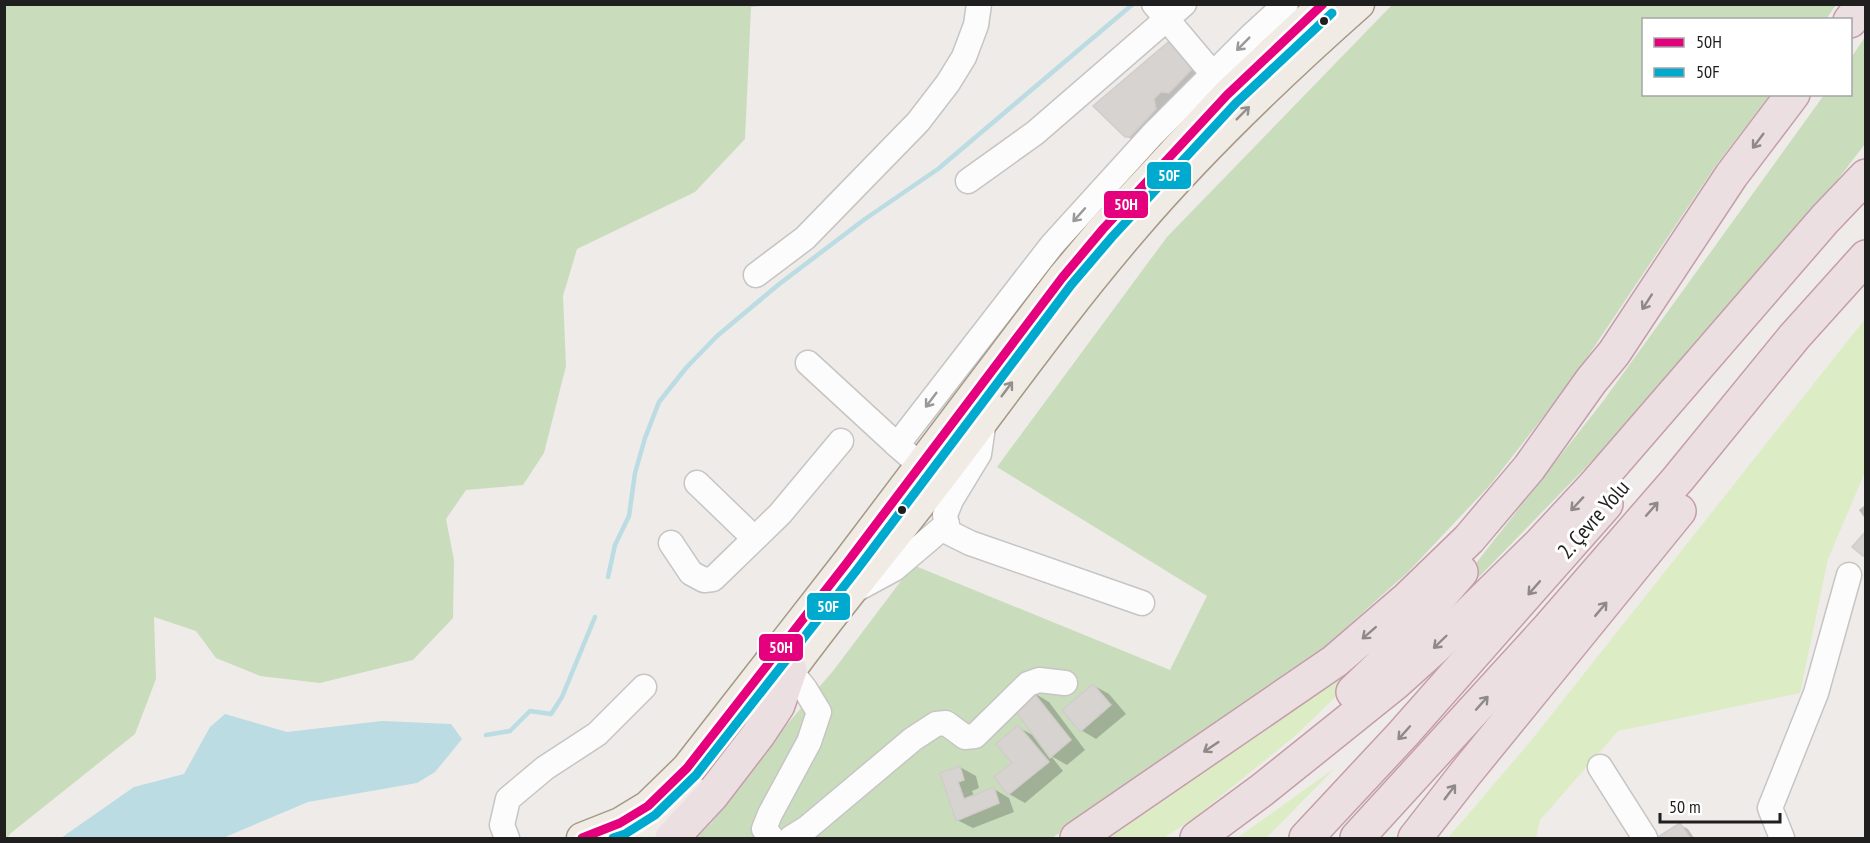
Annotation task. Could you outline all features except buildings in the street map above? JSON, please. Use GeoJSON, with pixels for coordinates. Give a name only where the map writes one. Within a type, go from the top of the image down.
{"type":"FeatureCollection","features":[{"type":"Feature","properties":{"kind":"highway"},"geometry":{"type":"LineString","coordinates":[[1852,20],[1863,4]]}},
{"type":"Feature","properties":{"kind":"highway"},"geometry":{"type":"LineString","coordinates":[[1077,838],[1335,661],[1407,599],[1468,539],[1529,468],[1591,381],[1614,353],[1731,176],[1791,96]]}},
{"type":"Feature","properties":{"kind":"highway"},"geometry":{"type":"LineString","coordinates":[[1208,831],[1394,684],[1433,649],[1540,543],[1594,486],[1825,219],[1866,176]]}},
{"type":"Feature","properties":{"kind":"highway","name":"2. Çevre Yolu"},"geometry":{"type":"LineString","coordinates":[[1306,838],[1403,734],[1634,472],[1806,266],[1866,187]]}},
{"type":"Feature","properties":{"kind":"highway"},"geometry":{"type":"LineString","coordinates":[[1415,838],[1754,417],[1857,267]]}},
{"type":"Feature","properties":{"kind":"highway","name":"2. Çevre Yolu"},"geometry":{"type":"LineString","coordinates":[[1357,838],[1546,631],[1678,480],[1794,337],[1857,267]]}},
{"type":"Feature","properties":{"kind":"highway"},"geometry":{"type":"LineString","coordinates":[[1208,831],[1269,767],[1328,716],[1379,667],[1436,603],[1586,411],[1614,353]]}},
{"type":"Feature","properties":{"kind":"highway"},"geometry":{"type":"LineString","coordinates":[[672,838],[712,795],[758,735],[778,705],[790,670]]}},
{"type":"Feature","properties":{"kind":"main road"},"geometry":{"type":"LineString","coordinates":[[582,838],[620,823],[648,806],[681,774],[921,466],[1055,287],[1220,84],[1324,4]]}},
{"type":"Feature","properties":{"kind":"main road"},"geometry":{"type":"LineString","coordinates":[[639,838],[662,824],[689,800],[759,714],[790,670],[1070,305],[1136,225],[1276,81],[1359,4]]}},
{"type":"Feature","properties":{"kind":"street"},"geometry":{"type":"LineString","coordinates":[[756,275],[805,238],[918,122],[948,83],[964,57],[976,26],[979,4]]}},
{"type":"Feature","properties":{"kind":"street"},"geometry":{"type":"LineString","coordinates":[[897,445],[1052,245],[1152,135],[1220,84],[1286,4]]}},
{"type":"Feature","properties":{"kind":"street"},"geometry":{"type":"LineString","coordinates":[[968,181],[1035,133],[1165,9],[1220,84]]}},
{"type":"Feature","properties":{"kind":"street"},"geometry":{"type":"LineString","coordinates":[[808,363],[921,466]]}},
{"type":"Feature","properties":{"kind":"street"},"geometry":{"type":"LineString","coordinates":[[984,420],[979,454],[951,500],[945,515],[948,532],[970,543],[1142,603]]}},
{"type":"Feature","properties":{"kind":"street"},"geometry":{"type":"LineString","coordinates":[[671,543],[691,573],[704,580],[713,579],[780,514],[841,441]]}},
{"type":"Feature","properties":{"kind":"street"},"geometry":{"type":"LineString","coordinates":[[698,483],[754,537]]}},
{"type":"Feature","properties":{"kind":"street"},"geometry":{"type":"LineString","coordinates":[[852,591],[894,568],[947,524]]}},
{"type":"Feature","properties":{"kind":"street"},"geometry":{"type":"LineString","coordinates":[[1782,838],[1770,808],[1816,693],[1849,575]]}},
{"type":"Feature","properties":{"kind":"street"},"geometry":{"type":"LineString","coordinates":[[772,838],[765,830],[770,814],[809,742],[819,712],[790,670]]}},
{"type":"Feature","properties":{"kind":"street"},"geometry":{"type":"LineString","coordinates":[[791,838],[807,828],[913,739],[936,724],[946,723],[965,737],[975,736],[1028,684],[1039,680],[1065,683]]}},
{"type":"Feature","properties":{"kind":"street"},"geometry":{"type":"LineString","coordinates":[[507,838],[502,825],[508,799],[545,768],[597,734],[644,687]]}},
{"type":"Feature","properties":{"kind":"street"},"geometry":{"type":"LineString","coordinates":[[1600,767],[1645,838]]}},
{"type":"Feature","properties":{"kind":"green space"},"geometry":{"type":"Polygon","coordinates":[[[5,4],[772,5],[751,7],[745,139],[695,192],[577,249],[563,296],[566,366],[544,453],[523,485],[466,490],[446,519],[454,560],[453,618],[413,660],[320,683],[260,676],[216,658],[196,631],[154,617],[156,679],[135,734],[7,838],[4,838],[5,4]]]}},
{"type":"Feature","properties":{"kind":"green space"},"geometry":{"type":"Polygon","coordinates":[[[1392,5],[1836,5],[1827,18],[1642,18],[1642,96],[1769,96],[1714,168],[1572,380],[1490,485],[1409,571],[1290,678],[1052,838],[696,838],[712,822],[783,729],[833,671],[913,565],[1170,670],[1207,596],[997,467],[1167,237],[1392,5]]]}},
{"type":"Feature","properties":{"kind":"green space"},"geometry":{"type":"Polygon","coordinates":[[[1865,37],[1865,144],[1793,238],[1626,426],[1436,621],[1433,618],[1604,400],[1823,96],[1852,96],[1852,56],[1865,37]]]}},
{"type":"Feature","properties":{"kind":"green space"},"geometry":{"type":"Polygon","coordinates":[[[1865,319],[1865,472],[1828,559],[1800,693],[1618,731],[1540,820],[1536,838],[1448,838],[1530,742],[1865,319]]]}},
{"type":"Feature","properties":{"kind":"green space"},"geometry":{"type":"Polygon","coordinates":[[[1400,620],[1347,686],[1295,736],[1194,818],[1164,838],[1107,838],[1230,754],[1353,662],[1400,620]]]}},
{"type":"Feature","properties":{"kind":"green space"},"geometry":{"type":"Polygon","coordinates":[[[1335,768],[1266,838],[1237,838],[1335,768]]]}},
{"type":"Feature","properties":{"kind":"water"},"geometry":{"type":"Polygon","coordinates":[[[225,714],[287,732],[382,721],[451,724],[462,739],[435,772],[417,783],[308,802],[223,838],[61,838],[134,787],[184,774],[210,727],[225,714]]]}},
{"type":"Feature","properties":{"kind":"waterway"},"geometry":{"type":"LineString","coordinates":[[608,577],[615,545],[629,516],[635,473],[645,438],[659,402],[686,368],[717,336],[778,285],[865,219],[938,169],[1133,4]]}},
{"type":"Feature","properties":{"kind":"waterway"},"geometry":{"type":"LineString","coordinates":[[486,735],[510,731],[530,711],[551,714],[562,697],[595,617]]}},
{"type":"Feature","properties":{"kind":"transit line","name":"50H"},"geometry":{"type":"LineString","coordinates":[[582,838],[620,823],[648,806],[687,768],[846,564],[1062,278],[1103,229],[1227,95],[1323,4]]}},
{"type":"Feature","properties":{"kind":"transit line","name":"50F"},"geometry":{"type":"LineString","coordinates":[[613,838],[625,834],[655,815],[696,775],[856,571],[1071,285],[1112,237],[1236,103],[1332,13]]}}]}
